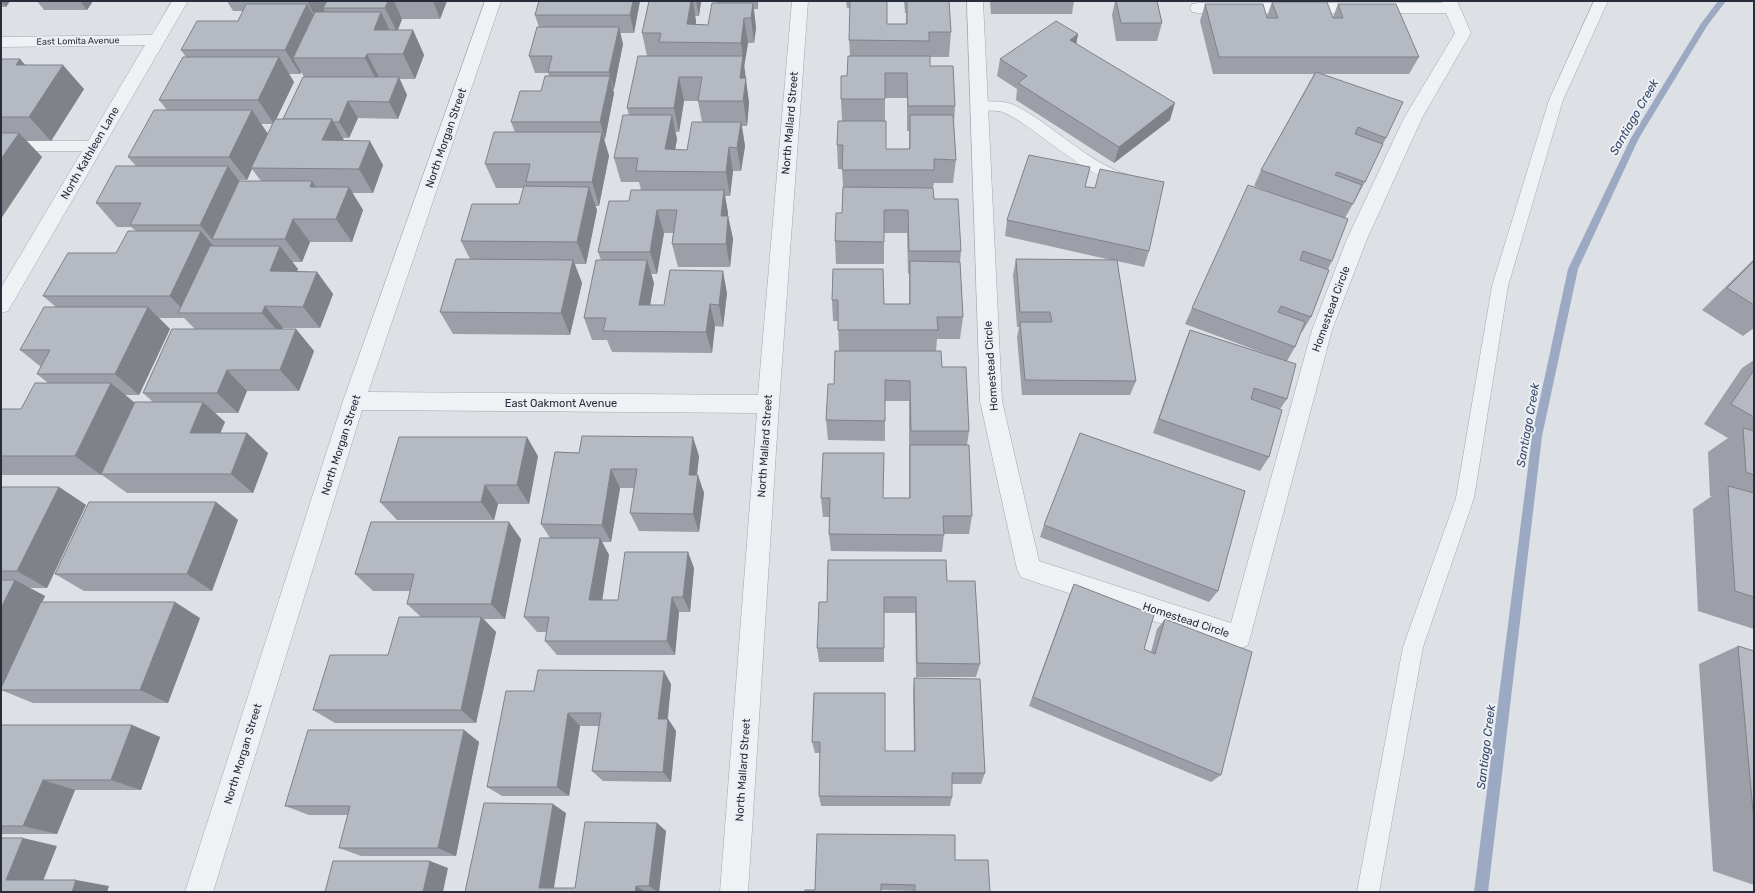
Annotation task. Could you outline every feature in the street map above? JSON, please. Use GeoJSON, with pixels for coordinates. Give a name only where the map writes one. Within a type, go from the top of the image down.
{"type":"FeatureCollection","features":[{"type":"Feature","properties":{"kind":"street","name":"North Kathleen Lane"},"geometry":{"type":"LineString","coordinates":[[1,305],[180,1]]}},
{"type":"Feature","properties":{"kind":"street","name":"North Morgan Street"},"geometry":{"type":"LineString","coordinates":[[199,892],[354,401],[493,1]]}},
{"type":"Feature","properties":{"kind":"street","name":"North Mallard Street"},"geometry":{"type":"LineString","coordinates":[[734,892],[768,404],[800,1]]}},
{"type":"Feature","properties":{"kind":"street","name":"Homestead Circle"},"geometry":{"type":"LineString","coordinates":[[975,1],[991,401],[1029,569],[1239,637],[1322,330],[1357,239],[1413,118],[1463,33],[1451,5]]}},
{"type":"Feature","properties":{"kind":"street"},"geometry":{"type":"LineString","coordinates":[[1198,8],[1451,5]]}},
{"type":"Feature","properties":{"kind":"street","name":"East Lomita Avenue"},"geometry":{"type":"LineString","coordinates":[[1,42],[156,40]]}},
{"type":"Feature","properties":{"kind":"street","name":"East Oakmont Avenue"},"geometry":{"type":"LineString","coordinates":[[354,401],[768,404]]}},
{"type":"Feature","properties":{"kind":"lane"},"geometry":{"type":"LineString","coordinates":[[1368,892],[1413,647],[1465,498],[1500,286],[1556,100],[1601,1]]}},
{"type":"Feature","properties":{"kind":"lane"},"geometry":{"type":"LineString","coordinates":[[980,106],[1008,108],[1081,157],[1117,178],[1139,182]]}},
{"type":"Feature","properties":{"kind":"lane"},"geometry":{"type":"LineString","coordinates":[[1,146],[94,146]]}},
{"type":"Feature","properties":{"kind":"building"},"geometry":{"type":"Polygon","coordinates":[[[327,1],[388,1],[385,8],[323,8],[327,1]]]}},
{"type":"Feature","properties":{"kind":"building"},"geometry":{"type":"Polygon","coordinates":[[[539,1],[633,1],[630,15],[535,15],[539,1]]]}},
{"type":"Feature","properties":{"kind":"building"},"geometry":{"type":"Polygon","coordinates":[[[649,1],[691,1],[687,24],[708,25],[712,3],[753,3],[751,18],[744,18],[741,43],[659,42],[661,33],[642,33],[649,1]]]}},
{"type":"Feature","properties":{"kind":"building"},"geometry":{"type":"Polygon","coordinates":[[[850,1],[887,1],[887,24],[907,24],[907,1],[949,1],[951,32],[929,32],[929,41],[849,40],[850,1]]]}},
{"type":"Feature","properties":{"kind":"building"},"geometry":{"type":"Polygon","coordinates":[[[1116,1],[1157,1],[1162,23],[1121,23],[1116,1]]]}},
{"type":"Feature","properties":{"kind":"building"},"geometry":{"type":"Polygon","coordinates":[[[1272,2],[1327,2],[1333,18],[1343,18],[1338,4],[1396,4],[1419,57],[1219,57],[1205,4],[1263,4],[1267,18],[1278,18],[1272,2]]]}},
{"type":"Feature","properties":{"kind":"building"},"geometry":{"type":"Polygon","coordinates":[[[246,4],[307,4],[285,50],[181,50],[197,21],[238,21],[246,4]]]}},
{"type":"Feature","properties":{"kind":"building"},"geometry":{"type":"Polygon","coordinates":[[[315,12],[381,12],[374,30],[413,30],[403,54],[367,54],[365,58],[293,58],[315,12]]]}},
{"type":"Feature","properties":{"kind":"building"},"geometry":{"type":"Polygon","coordinates":[[[1056,21],[1078,34],[1070,40],[1175,103],[1119,147],[1018,83],[1027,76],[1000,59],[1056,21]]]}},
{"type":"Feature","properties":{"kind":"building"},"geometry":{"type":"Polygon","coordinates":[[[537,27],[619,27],[609,72],[548,72],[552,56],[529,56],[537,27]]]}},
{"type":"Feature","properties":{"kind":"building"},"geometry":{"type":"Polygon","coordinates":[[[638,56],[743,56],[740,78],[746,78],[743,101],[698,101],[702,77],[679,77],[674,108],[627,108],[638,56]]]}},
{"type":"Feature","properties":{"kind":"building"},"geometry":{"type":"Polygon","coordinates":[[[848,56],[930,56],[930,66],[953,66],[955,106],[908,106],[907,73],[885,73],[885,99],[841,99],[841,76],[847,76],[848,56]]]}},
{"type":"Feature","properties":{"kind":"building"},"geometry":{"type":"Polygon","coordinates":[[[183,57],[279,57],[258,100],[159,100],[183,57]]]}},
{"type":"Feature","properties":{"kind":"building"},"geometry":{"type":"Polygon","coordinates":[[[1,59],[20,59],[16,65],[63,65],[29,117],[1,117],[1,59]]]}},
{"type":"Feature","properties":{"kind":"building"},"geometry":{"type":"Polygon","coordinates":[[[1316,72],[1403,102],[1386,138],[1358,127],[1355,134],[1383,144],[1365,182],[1337,172],[1335,175],[1362,185],[1353,204],[1261,170],[1316,72]]]}},
{"type":"Feature","properties":{"kind":"building"},"geometry":{"type":"Polygon","coordinates":[[[545,76],[610,76],[600,122],[511,122],[520,91],[541,91],[545,76]]]}},
{"type":"Feature","properties":{"kind":"building"},"geometry":{"type":"Polygon","coordinates":[[[303,77],[399,77],[389,102],[348,101],[339,122],[333,122],[332,119],[283,119],[303,77]]]}},
{"type":"Feature","properties":{"kind":"building"},"geometry":{"type":"Polygon","coordinates":[[[154,110],[252,110],[229,157],[128,157],[154,110]]]}},
{"type":"Feature","properties":{"kind":"building"},"geometry":{"type":"Polygon","coordinates":[[[623,115],[672,115],[665,149],[687,150],[692,122],[741,122],[737,148],[729,147],[726,172],[636,171],[638,158],[614,158],[623,115]]]}},
{"type":"Feature","properties":{"kind":"building"},"geometry":{"type":"Polygon","coordinates":[[[910,115],[953,115],[956,160],[934,159],[934,170],[842,170],[843,145],[837,145],[838,121],[886,121],[886,149],[910,149],[910,115]]]}},
{"type":"Feature","properties":{"kind":"building"},"geometry":{"type":"Polygon","coordinates":[[[275,119],[332,119],[322,140],[370,141],[359,169],[251,168],[275,119]]]}},
{"type":"Feature","properties":{"kind":"building"},"geometry":{"type":"Polygon","coordinates":[[[494,132],[602,132],[592,182],[526,182],[530,164],[485,164],[494,132]]]}},
{"type":"Feature","properties":{"kind":"building"},"geometry":{"type":"Polygon","coordinates":[[[1,133],[19,133],[1,159],[1,133]]]}},
{"type":"Feature","properties":{"kind":"building"},"geometry":{"type":"Polygon","coordinates":[[[1029,155],[1090,167],[1085,187],[1095,188],[1100,169],[1164,182],[1149,251],[1007,220],[1029,155]]]}},
{"type":"Feature","properties":{"kind":"building"},"geometry":{"type":"Polygon","coordinates":[[[116,166],[228,166],[200,225],[130,225],[141,203],[96,203],[116,166]]]}},
{"type":"Feature","properties":{"kind":"building"},"geometry":{"type":"Polygon","coordinates":[[[239,181],[312,181],[310,187],[349,187],[336,219],[293,219],[285,239],[212,239],[239,181]]]}},
{"type":"Feature","properties":{"kind":"building"},"geometry":{"type":"Polygon","coordinates":[[[1248,185],[1348,219],[1332,261],[1303,251],[1300,260],[1329,270],[1311,317],[1281,306],[1278,312],[1305,322],[1295,347],[1192,308],[1248,185]]]}},
{"type":"Feature","properties":{"kind":"building"},"geometry":{"type":"Polygon","coordinates":[[[524,186],[589,187],[577,242],[461,241],[472,204],[519,204],[524,186]]]}},
{"type":"Feature","properties":{"kind":"building"},"geometry":{"type":"Polygon","coordinates":[[[843,187],[933,188],[934,199],[958,199],[961,251],[909,251],[908,210],[884,210],[884,242],[835,241],[836,213],[842,213],[843,187]]]}},
{"type":"Feature","properties":{"kind":"building"},"geometry":{"type":"Polygon","coordinates":[[[631,190],[724,190],[721,216],[728,216],[726,244],[672,244],[677,210],[657,210],[650,252],[598,252],[609,201],[629,201],[631,190]]]}},
{"type":"Feature","properties":{"kind":"building"},"geometry":{"type":"Polygon","coordinates":[[[128,231],[201,231],[170,296],[43,296],[68,253],[116,253],[128,231]]]}},
{"type":"Feature","properties":{"kind":"building"},"geometry":{"type":"Polygon","coordinates":[[[210,246],[280,246],[270,271],[317,272],[303,307],[265,306],[262,313],[178,313],[210,246]]]}},
{"type":"Feature","properties":{"kind":"building"},"geometry":{"type":"Polygon","coordinates":[[[456,259],[573,260],[561,313],[440,312],[456,259]]]}},
{"type":"Feature","properties":{"kind":"building"},"geometry":{"type":"Polygon","coordinates":[[[1016,259],[1117,260],[1136,381],[1025,380],[1020,322],[1052,322],[1050,312],[1020,312],[1016,259]]]}},
{"type":"Feature","properties":{"kind":"building"},"geometry":{"type":"Polygon","coordinates":[[[596,260],[647,260],[639,305],[664,305],[670,270],[723,271],[719,305],[710,304],[706,332],[603,331],[606,318],[584,318],[596,260]]]}},
{"type":"Feature","properties":{"kind":"building"},"geometry":{"type":"Polygon","coordinates":[[[910,261],[960,262],[963,317],[937,317],[938,330],[838,330],[838,300],[832,300],[833,269],[883,269],[884,304],[910,304],[910,261]]]}},
{"type":"Feature","properties":{"kind":"building"},"geometry":{"type":"Polygon","coordinates":[[[1754,261],[1754,305],[1727,288],[1754,261]]]}},
{"type":"Feature","properties":{"kind":"building"},"geometry":{"type":"Polygon","coordinates":[[[44,307],[148,307],[115,374],[37,374],[50,350],[20,350],[44,307]]]}},
{"type":"Feature","properties":{"kind":"building"},"geometry":{"type":"Polygon","coordinates":[[[172,329],[296,329],[280,370],[227,370],[217,393],[143,393],[172,329]]]}},
{"type":"Feature","properties":{"kind":"building"},"geometry":{"type":"Polygon","coordinates":[[[1190,330],[1296,364],[1287,399],[1254,388],[1251,399],[1282,410],[1269,457],[1159,419],[1190,330]]]}},
{"type":"Feature","properties":{"kind":"building"},"geometry":{"type":"Polygon","coordinates":[[[835,351],[941,351],[942,367],[966,367],[969,431],[911,431],[910,381],[885,380],[885,421],[826,420],[828,384],[834,384],[835,351]]]}},
{"type":"Feature","properties":{"kind":"building"},"geometry":{"type":"Polygon","coordinates":[[[1754,370],[1754,417],[1731,404],[1754,370]]]}},
{"type":"Feature","properties":{"kind":"building"},"geometry":{"type":"Polygon","coordinates":[[[35,383],[111,383],[75,456],[1,456],[1,409],[21,409],[35,383]]]}},
{"type":"Feature","properties":{"kind":"building"},"geometry":{"type":"Polygon","coordinates":[[[135,402],[203,402],[190,433],[247,433],[231,474],[101,474],[135,402]]]}},
{"type":"Feature","properties":{"kind":"building"},"geometry":{"type":"Polygon","coordinates":[[[1743,428],[1754,431],[1754,475],[1746,472],[1743,428]]]}},
{"type":"Feature","properties":{"kind":"building"},"geometry":{"type":"Polygon","coordinates":[[[1080,433],[1245,491],[1218,591],[1044,525],[1080,433]]]}},
{"type":"Feature","properties":{"kind":"building"},"geometry":{"type":"Polygon","coordinates":[[[582,436],[693,437],[689,475],[698,475],[693,514],[630,513],[637,469],[611,469],[602,525],[541,524],[555,452],[579,453],[582,436]]]}},
{"type":"Feature","properties":{"kind":"building"},"geometry":{"type":"Polygon","coordinates":[[[399,437],[527,437],[517,485],[485,485],[481,502],[380,502],[399,437]]]}},
{"type":"Feature","properties":{"kind":"building"},"geometry":{"type":"Polygon","coordinates":[[[910,445],[969,445],[972,516],[943,516],[944,535],[829,534],[830,498],[821,498],[823,453],[884,453],[883,498],[910,498],[910,445]]]}},
{"type":"Feature","properties":{"kind":"building"},"geometry":{"type":"Polygon","coordinates":[[[1728,486],[1754,493],[1754,597],[1735,591],[1728,486]]]}},
{"type":"Feature","properties":{"kind":"building"},"geometry":{"type":"Polygon","coordinates":[[[1,487],[59,487],[17,571],[1,571],[1,487]]]}},
{"type":"Feature","properties":{"kind":"building"},"geometry":{"type":"Polygon","coordinates":[[[89,502],[216,502],[187,574],[55,574],[89,502]]]}},
{"type":"Feature","properties":{"kind":"building"},"geometry":{"type":"Polygon","coordinates":[[[371,522],[509,522],[491,604],[407,604],[414,574],[355,574],[371,522]]]}},
{"type":"Feature","properties":{"kind":"building"},"geometry":{"type":"Polygon","coordinates":[[[540,538],[600,538],[589,600],[618,600],[625,552],[688,552],[683,597],[672,597],[667,641],[545,641],[549,617],[524,617],[540,538]]]}},
{"type":"Feature","properties":{"kind":"building"},"geometry":{"type":"Polygon","coordinates":[[[828,560],[946,560],[947,581],[975,581],[980,664],[917,663],[916,597],[884,597],[884,648],[817,648],[819,602],[827,602],[828,560]]]}},
{"type":"Feature","properties":{"kind":"building"},"geometry":{"type":"Polygon","coordinates":[[[1,580],[15,580],[1,608],[1,580]]]}},
{"type":"Feature","properties":{"kind":"building"},"geometry":{"type":"Polygon","coordinates":[[[1074,584],[1154,615],[1144,649],[1155,654],[1165,619],[1252,652],[1221,775],[1033,697],[1074,584]]]}},
{"type":"Feature","properties":{"kind":"building"},"geometry":{"type":"Polygon","coordinates":[[[41,602],[175,602],[140,690],[1,690],[41,602]]]}},
{"type":"Feature","properties":{"kind":"building"},"geometry":{"type":"Polygon","coordinates":[[[399,617],[481,617],[461,710],[313,710],[330,655],[388,655],[399,617]]]}},
{"type":"Feature","properties":{"kind":"building"},"geometry":{"type":"Polygon","coordinates":[[[1738,646],[1754,651],[1754,822],[1738,646]]]}},
{"type":"Feature","properties":{"kind":"building"},"geometry":{"type":"Polygon","coordinates":[[[538,670],[664,671],[658,719],[668,719],[663,772],[592,771],[601,713],[568,713],[557,787],[487,787],[506,691],[534,691],[538,670]]]}},
{"type":"Feature","properties":{"kind":"building"},"geometry":{"type":"Polygon","coordinates":[[[914,678],[980,679],[985,773],[952,773],[952,797],[819,796],[820,742],[812,742],[814,693],[885,693],[885,751],[915,751],[914,678]]]}},
{"type":"Feature","properties":{"kind":"building"},"geometry":{"type":"Polygon","coordinates":[[[1,725],[132,725],[111,780],[43,780],[23,826],[1,826],[1,725]]]}},
{"type":"Feature","properties":{"kind":"building"},"geometry":{"type":"Polygon","coordinates":[[[308,730],[464,730],[438,848],[339,848],[350,806],[285,806],[308,730]]]}},
{"type":"Feature","properties":{"kind":"building"},"geometry":{"type":"Polygon","coordinates":[[[484,803],[553,804],[539,888],[575,888],[585,822],[657,823],[649,886],[636,886],[635,892],[465,892],[484,803]]]}},
{"type":"Feature","properties":{"kind":"building"},"geometry":{"type":"Polygon","coordinates":[[[817,834],[955,835],[955,860],[988,860],[990,892],[915,892],[915,885],[881,884],[881,892],[805,892],[805,890],[815,890],[817,834]]]}},
{"type":"Feature","properties":{"kind":"building"},"geometry":{"type":"Polygon","coordinates":[[[1,838],[23,838],[6,880],[76,880],[72,892],[1,892],[1,838]]]}},
{"type":"Feature","properties":{"kind":"building"},"geometry":{"type":"Polygon","coordinates":[[[333,861],[430,861],[423,892],[325,892],[333,861]]]}},
{"type":"Feature","properties":{"kind":"waterway","name":"Santiago Creek"},"geometry":{"type":"LineString","coordinates":[[1481,892],[1537,436],[1573,269],[1635,138],[1704,25],[1722,1]]}}]}
